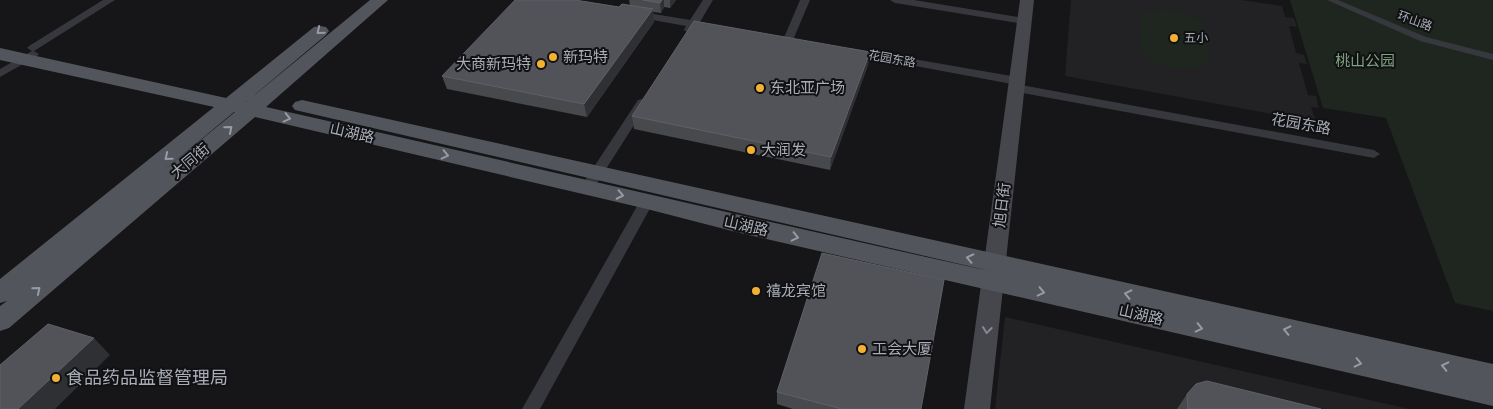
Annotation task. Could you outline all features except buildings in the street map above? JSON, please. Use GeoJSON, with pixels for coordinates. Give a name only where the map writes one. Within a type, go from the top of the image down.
{"type":"FeatureCollection","features":[{"type":"Feature","properties":{"kind":"main road","name":"大同街"},"geometry":{"type":"LineString","coordinates":[[0,321],[248,101],[358,0]]}},
{"type":"Feature","properties":{"kind":"main road","name":"大同街"},"geometry":{"type":"LineString","coordinates":[[0,293],[380,0]]}},
{"type":"Feature","properties":{"kind":"main road","name":"旭日街"},"geometry":{"type":"LineString","coordinates":[[977,409],[1027,0]]}},
{"type":"Feature","properties":{"kind":"main road","name":"山湖路"},"geometry":{"type":"LineString","coordinates":[[0,40],[32,52],[994,273],[1493,394]]}},
{"type":"Feature","properties":{"kind":"main road","name":"山湖路"},"geometry":{"type":"LineString","coordinates":[[0,54],[32,52]]}},
{"type":"Feature","properties":{"kind":"main road","name":"山湖路"},"geometry":{"type":"LineString","coordinates":[[592,180],[647,201],[736,224],[994,273],[1493,376]]}},
{"type":"Feature","properties":{"kind":"street"},"geometry":{"type":"LineString","coordinates":[[0,74],[110,0]]}},
{"type":"Feature","properties":{"kind":"street"},"geometry":{"type":"LineString","coordinates":[[683,39],[708,0]]}},
{"type":"Feature","properties":{"kind":"street"},"geometry":{"type":"LineString","coordinates":[[788,40],[806,0]]}},
{"type":"Feature","properties":{"kind":"street"},"geometry":{"type":"LineString","coordinates":[[897,0],[1024,21]]}},
{"type":"Feature","properties":{"kind":"street","name":"环山路"},"geometry":{"type":"LineString","coordinates":[[1331,0],[1423,39],[1493,56]]}},
{"type":"Feature","properties":{"kind":"street"},"geometry":{"type":"LineString","coordinates":[[626,12],[721,29]]}},
{"type":"Feature","properties":{"kind":"street","name":"花园东路"},"geometry":{"type":"LineString","coordinates":[[843,50],[1374,154]]}},
{"type":"Feature","properties":{"kind":"street"},"geometry":{"type":"LineString","coordinates":[[592,180],[647,95]]}},
{"type":"Feature","properties":{"kind":"street"},"geometry":{"type":"LineString","coordinates":[[531,409],[647,201]]}},
{"type":"Feature","properties":{"kind":"shaded area","name":"五小"},"geometry":{"type":"Polygon","coordinates":[[[1071,0],[1241,0],[1282,6],[1285,17],[1294,18],[1297,27],[1289,26],[1296,53],[1304,55],[1307,64],[1299,63],[1308,95],[1316,96],[1319,108],[1311,107],[1316,122],[1065,76],[1071,0]]]}},
{"type":"Feature","properties":{"kind":"shaded area"},"geometry":{"type":"Polygon","coordinates":[[[1005,317],[1409,409],[995,409],[1005,317]]]}},
{"type":"Feature","properties":{"kind":"green space","name":"桃山公园"},"geometry":{"type":"Polygon","coordinates":[[[1290,0],[1493,0],[1493,311],[1455,303],[1386,118],[1323,108],[1290,0]]]}},
{"type":"Feature","properties":{"kind":"green space","name":"五小"},"geometry":{"type":"Polygon","coordinates":[[[1161,9],[1174,10],[1186,14],[1206,27],[1209,59],[1205,64],[1190,68],[1170,67],[1160,65],[1145,56],[1140,46],[1141,17],[1145,13],[1161,9]]]}},
{"type":"Feature","properties":{"kind":"place","name":"五小"},"geometry":{"type":"Point","coordinates":[1174,38]}},
{"type":"Feature","properties":{"kind":"place","name":"新玛特"},"geometry":{"type":"Point","coordinates":[553,57]}},
{"type":"Feature","properties":{"kind":"place","name":"大商新玛特"},"geometry":{"type":"Point","coordinates":[541,64]}},
{"type":"Feature","properties":{"kind":"place","name":"东北亚广场"},"geometry":{"type":"Point","coordinates":[760,88]}},
{"type":"Feature","properties":{"kind":"place","name":"大润发"},"geometry":{"type":"Point","coordinates":[751,150]}},
{"type":"Feature","properties":{"kind":"place","name":"禧龙宾馆"},"geometry":{"type":"Point","coordinates":[756,291]}},
{"type":"Feature","properties":{"kind":"place","name":"工会大厦"},"geometry":{"type":"Point","coordinates":[862,349]}},
{"type":"Feature","properties":{"kind":"place","name":"食品药品监督管理局"},"geometry":{"type":"Point","coordinates":[56,378]}}]}
